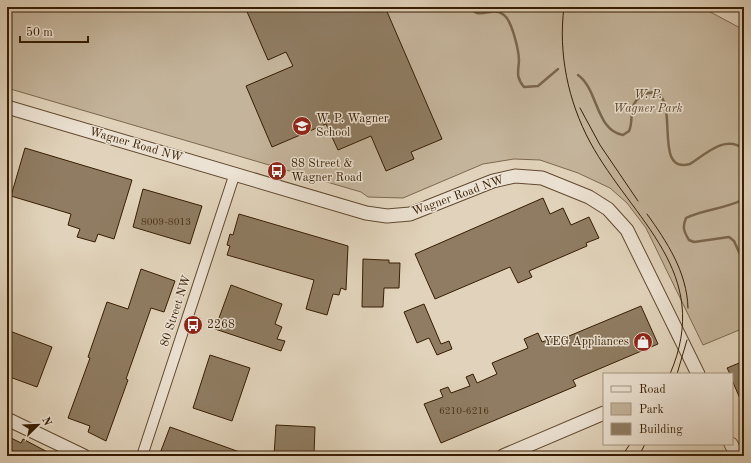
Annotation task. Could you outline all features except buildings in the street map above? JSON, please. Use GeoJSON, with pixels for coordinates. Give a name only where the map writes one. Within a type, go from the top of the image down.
{"type":"FeatureCollection","features":[{"type":"Feature","properties":{"kind":"street","name":"Wagner Road NW"},"geometry":{"type":"LineString","coordinates":[[7,107],[366,213],[387,216],[402,216],[418,212],[493,181],[515,176],[542,178],[599,202],[623,224],[636,247],[696,373]]}},
{"type":"Feature","properties":{"kind":"street","name":"80 Street NW"},"geometry":{"type":"LineString","coordinates":[[142,456],[235,174]]}},
{"type":"Feature","properties":{"kind":"street"},"geometry":{"type":"LineString","coordinates":[[503,456],[603,413]]}},
{"type":"Feature","properties":{"kind":"street"},"geometry":{"type":"LineString","coordinates":[[7,419],[84,456]]}},
{"type":"Feature","properties":{"kind":"street"},"geometry":{"type":"LineString","coordinates":[[732,445],[737,456]]}},
{"type":"Feature","properties":{"kind":"green space","name":"W. P. Wagner Park"},"geometry":{"type":"Polygon","coordinates":[[[7,7],[701,7],[744,30],[744,221],[742,222],[744,226],[744,328],[703,345],[646,228],[627,203],[610,188],[578,173],[540,160],[514,159],[483,164],[403,198],[368,197],[361,192],[7,88],[7,7]]]}},
{"type":"Feature","properties":{"kind":"waterway"},"geometry":{"type":"LineString","coordinates":[[437,7],[442,9],[449,7]]}},
{"type":"Feature","properties":{"kind":"waterway"},"geometry":{"type":"LineString","coordinates":[[467,7],[477,13],[494,11],[501,13],[507,18],[510,23],[518,50],[518,72],[521,84],[524,87],[538,86],[558,69]]}},
{"type":"Feature","properties":{"kind":"waterway"},"geometry":{"type":"LineString","coordinates":[[578,75],[585,81],[607,126],[614,132],[623,135],[629,131],[633,107],[636,100],[648,93],[659,95],[664,103],[667,116],[668,145],[671,157],[678,164],[690,164],[709,151],[723,145],[737,145],[744,149]]}},
{"type":"Feature","properties":{"kind":"waterway"},"geometry":{"type":"LineString","coordinates":[[744,199],[730,205],[686,218],[684,227],[689,240],[694,242],[729,237],[734,241],[744,263]]}},
{"type":"Feature","properties":{"kind":"tram line"},"geometry":{"type":"LineString","coordinates":[[564,7],[562,42],[566,76],[582,126],[590,142],[608,170],[663,249],[675,277],[682,306],[681,338],[670,373]]}},
{"type":"Feature","properties":{"kind":"tram line"},"geometry":{"type":"LineString","coordinates":[[580,108],[600,145],[638,201]]}},
{"type":"Feature","properties":{"kind":"tram line"},"geometry":{"type":"LineString","coordinates":[[647,214],[662,235],[675,258],[684,282],[688,308]]}},
{"type":"Feature","properties":{"kind":"tram line"},"geometry":{"type":"LineString","coordinates":[[677,373],[687,340]]}},
{"type":"Feature","properties":{"kind":"tram line"},"geometry":{"type":"LineString","coordinates":[[622,456],[629,445]]}},
{"type":"Feature","properties":{"kind":"tram line"},"geometry":{"type":"LineString","coordinates":[[639,456],[644,445]]}},
{"type":"Feature","properties":{"kind":"railway"},"geometry":{"type":"LineString","coordinates":[[735,7],[744,12]]}},
{"type":"Feature","properties":{"kind":"place","name":"W. P. Wagner School"},"geometry":{"type":"Point","coordinates":[302,126]}},
{"type":"Feature","properties":{"kind":"place","name":"88 Street & Wagner Road"},"geometry":{"type":"Point","coordinates":[277,171]}},
{"type":"Feature","properties":{"kind":"place","name":"2268"},"geometry":{"type":"Point","coordinates":[193,325]}},
{"type":"Feature","properties":{"kind":"place","name":"YEG Appliances"},"geometry":{"type":"Point","coordinates":[643,342]}}]}
